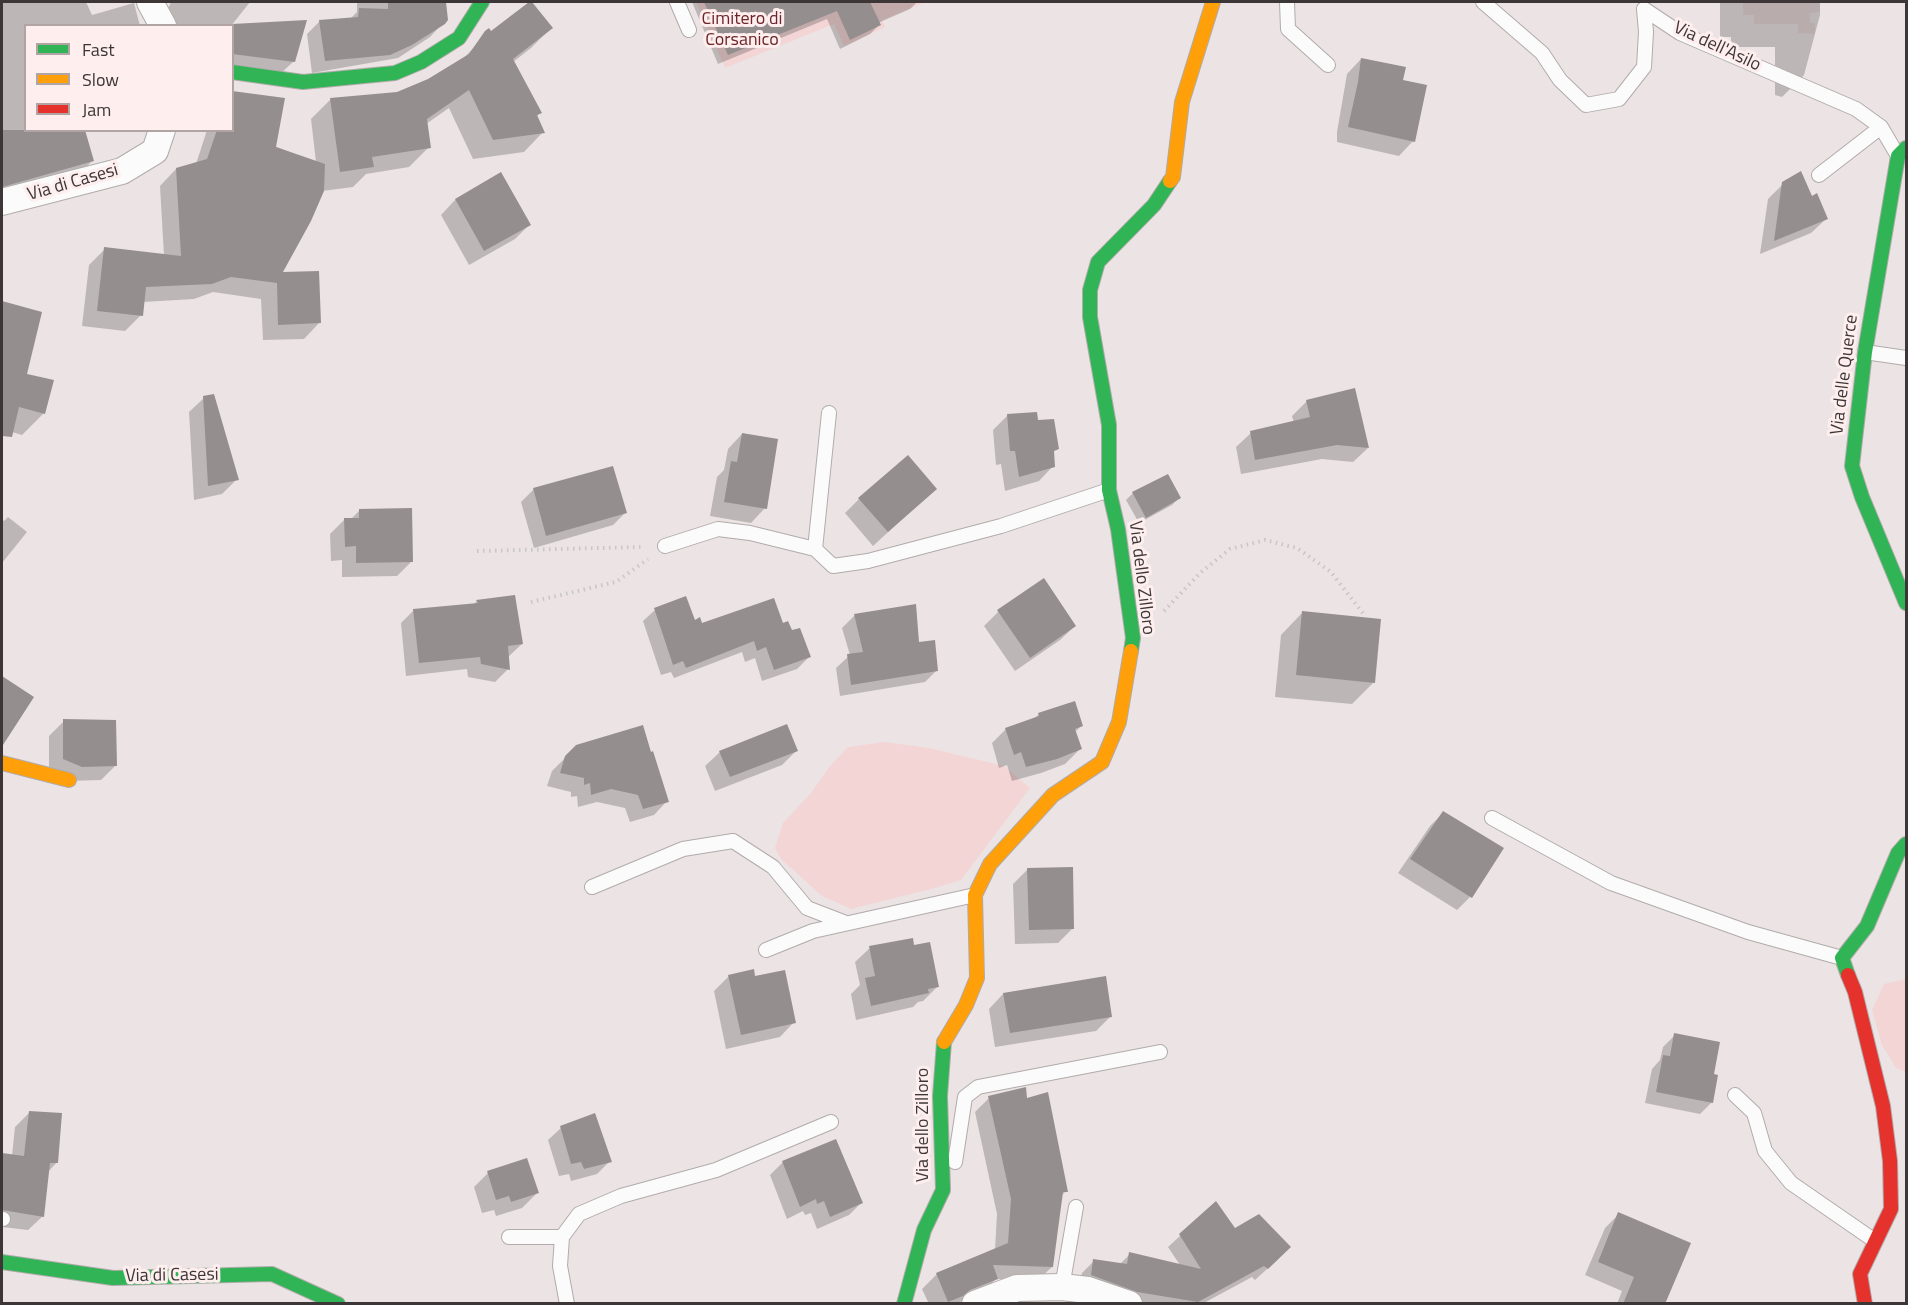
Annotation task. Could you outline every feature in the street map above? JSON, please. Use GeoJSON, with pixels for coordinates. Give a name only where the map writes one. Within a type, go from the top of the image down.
{"type":"FeatureCollection","features":[{"type":"Feature","properties":{"kind":"street"},"geometry":{"type":"LineString","coordinates":[[150,2],[162,24]]}},
{"type":"Feature","properties":{"kind":"street"},"geometry":{"type":"LineString","coordinates":[[234,72],[303,82],[395,73],[421,62],[459,38],[482,2]]}},
{"type":"Feature","properties":{"kind":"street","name":"Via dello Zilloro"},"geometry":{"type":"LineString","coordinates":[[904,1304],[924,1230],[943,1190],[940,1096],[943,1044],[966,1005],[976,978],[975,895],[990,864],[1053,795],[1102,762],[1119,722],[1133,638],[1118,528],[1109,490],[1109,425],[1090,317],[1089,290],[1098,262],[1154,205],[1173,177],[1182,102],[1213,2]]}},
{"type":"Feature","properties":{"kind":"street","name":"Via di Casesi"},"geometry":{"type":"LineString","coordinates":[[2,202],[122,171],[155,151],[161,132]]}},
{"type":"Feature","properties":{"kind":"street","name":"Via delle Querce"},"geometry":{"type":"LineString","coordinates":[[1902,152],[1865,352],[1852,466],[1862,497],[1906,603]]}},
{"type":"Feature","properties":{"kind":"street"},"geometry":{"type":"LineString","coordinates":[[2,763],[69,780]]}},
{"type":"Feature","properties":{"kind":"street"},"geometry":{"type":"LineString","coordinates":[[1865,1304],[1860,1274],[1891,1209],[1890,1161],[1883,1106],[1855,992],[1842,958],[1867,926],[1898,854],[1906,844]]}},
{"type":"Feature","properties":{"kind":"street","name":"Via di Casesi"},"geometry":{"type":"LineString","coordinates":[[2,1262],[113,1278],[272,1274],[338,1304]]}},
{"type":"Feature","properties":{"kind":"street"},"geometry":{"type":"LineString","coordinates":[[975,1304],[1017,1288],[1062,1287],[1086,1297],[1129,1304]]}},
{"type":"Feature","properties":{"kind":"lane"},"geometry":{"type":"LineString","coordinates":[[677,2],[689,30]]}},
{"type":"Feature","properties":{"kind":"lane"},"geometry":{"type":"LineString","coordinates":[[1287,2],[1288,29],[1328,65]]}},
{"type":"Feature","properties":{"kind":"lane","name":"Via dell'Asilo"},"geometry":{"type":"LineString","coordinates":[[1483,2],[1542,53],[1560,80],[1586,105],[1619,99],[1644,67],[1646,32],[1643,5]]}},
{"type":"Feature","properties":{"kind":"lane","name":"Via dell'Asilo"},"geometry":{"type":"LineString","coordinates":[[1643,5],[1680,33],[1856,109],[1881,127],[1902,152]]}},
{"type":"Feature","properties":{"kind":"lane"},"geometry":{"type":"LineString","coordinates":[[1819,175],[1881,127]]}},
{"type":"Feature","properties":{"kind":"lane"},"geometry":{"type":"LineString","coordinates":[[1865,352],[1906,358]]}},
{"type":"Feature","properties":{"kind":"lane"},"geometry":{"type":"LineString","coordinates":[[815,549],[829,413]]}},
{"type":"Feature","properties":{"kind":"lane"},"geometry":{"type":"LineString","coordinates":[[665,546],[718,529],[750,533],[815,549],[833,566],[868,561],[1001,526],[1109,490]]}},
{"type":"Feature","properties":{"kind":"lane"},"geometry":{"type":"LineString","coordinates":[[1491,818],[1611,883],[1748,932],[1842,958]]}},
{"type":"Feature","properties":{"kind":"lane"},"geometry":{"type":"LineString","coordinates":[[592,887],[683,849],[733,841],[773,867],[807,908],[846,923]]}},
{"type":"Feature","properties":{"kind":"lane"},"geometry":{"type":"LineString","coordinates":[[766,950],[813,931],[975,895]]}},
{"type":"Feature","properties":{"kind":"lane"},"geometry":{"type":"LineString","coordinates":[[943,1190],[953,1175],[965,1097],[978,1087],[1160,1052]]}},
{"type":"Feature","properties":{"kind":"lane"},"geometry":{"type":"LineString","coordinates":[[1735,1095],[1754,1113],[1765,1150],[1791,1183],[1875,1241]]}},
{"type":"Feature","properties":{"kind":"lane"},"geometry":{"type":"LineString","coordinates":[[567,1304],[560,1266],[562,1237],[579,1214],[621,1196],[716,1170],[831,1122]]}},
{"type":"Feature","properties":{"kind":"lane"},"geometry":{"type":"LineString","coordinates":[[1062,1287],[1076,1207]]}},
{"type":"Feature","properties":{"kind":"lane"},"geometry":{"type":"LineString","coordinates":[[509,1237],[562,1237]]}},
{"type":"Feature","properties":{"kind":"path"},"geometry":{"type":"LineString","coordinates":[[1133,638],[1153,622],[1200,573],[1230,549],[1265,540],[1297,548],[1331,572],[1365,616]]}},
{"type":"Feature","properties":{"kind":"path"},"geometry":{"type":"LineString","coordinates":[[477,551],[665,546]]}},
{"type":"Feature","properties":{"kind":"path"},"geometry":{"type":"LineString","coordinates":[[531,602],[616,582],[665,546]]}},
{"type":"Feature","properties":{"kind":"shaded area"},"geometry":{"type":"Polygon","coordinates":[[[1743,2],[1820,2],[1820,12],[1810,13],[1810,23],[1815,23],[1815,34],[1798,33],[1798,24],[1754,24],[1754,15],[1743,15],[1743,2]]]}},
{"type":"Feature","properties":{"kind":"green space","name":"Cimitero di Corsanico"},"geometry":{"type":"Polygon","coordinates":[[[696,2],[926,2],[882,20],[885,27],[844,46],[834,24],[725,68],[696,2]]]}},
{"type":"Feature","properties":{"kind":"green space"},"geometry":{"type":"Polygon","coordinates":[[[885,742],[929,748],[1004,766],[1030,788],[961,880],[851,909],[822,896],[781,859],[775,848],[783,823],[848,747],[885,742]]]}},
{"type":"Feature","properties":{"kind":"green space"},"geometry":{"type":"Polygon","coordinates":[[[1906,979],[1906,1072],[1896,1068],[1882,1045],[1872,1010],[1884,984],[1906,979]]]}},
{"type":"Feature","properties":{"kind":"building"},"geometry":{"type":"Polygon","coordinates":[[[388,2],[446,2],[448,20],[412,45],[390,55],[325,61],[319,20],[358,17],[359,8],[388,9],[388,2]]]}},
{"type":"Feature","properties":{"kind":"building"},"geometry":{"type":"Polygon","coordinates":[[[532,2],[553,28],[513,59],[542,113],[537,115],[545,133],[493,140],[469,90],[427,119],[431,148],[372,157],[374,167],[340,172],[330,98],[397,92],[428,79],[469,54],[485,31],[489,28],[491,31],[532,2]]]}},
{"type":"Feature","properties":{"kind":"building","name":"Cimitero di Corsanico"},"geometry":{"type":"Polygon","coordinates":[[[704,2],[870,2],[881,25],[850,40],[837,11],[728,55],[704,2]]]}},
{"type":"Feature","properties":{"kind":"building"},"geometry":{"type":"Polygon","coordinates":[[[307,20],[295,62],[234,54],[234,24],[232,24],[307,20]]]}},
{"type":"Feature","properties":{"kind":"building"},"geometry":{"type":"Polygon","coordinates":[[[1361,58],[1406,67],[1403,80],[1427,85],[1415,142],[1348,127],[1361,58]]]}},
{"type":"Feature","properties":{"kind":"building"},"geometry":{"type":"Polygon","coordinates":[[[234,91],[285,98],[276,147],[325,164],[324,191],[311,221],[283,272],[319,271],[321,323],[278,325],[277,283],[231,277],[212,284],[146,287],[143,316],[97,311],[104,247],[181,256],[176,168],[207,159],[216,132],[234,132],[234,91]]]}},
{"type":"Feature","properties":{"kind":"building"},"geometry":{"type":"Polygon","coordinates":[[[2,130],[86,132],[94,161],[2,187],[2,130]]]}},
{"type":"Feature","properties":{"kind":"building"},"geometry":{"type":"Polygon","coordinates":[[[1801,171],[1812,196],[1817,193],[1828,219],[1774,241],[1782,182],[1801,171]]]}},
{"type":"Feature","properties":{"kind":"building"},"geometry":{"type":"Polygon","coordinates":[[[501,172],[531,225],[484,251],[455,199],[501,172]]]}},
{"type":"Feature","properties":{"kind":"building"},"geometry":{"type":"Polygon","coordinates":[[[2,301],[42,312],[27,374],[54,380],[45,414],[19,407],[12,437],[2,436],[2,301]]]}},
{"type":"Feature","properties":{"kind":"building"},"geometry":{"type":"Polygon","coordinates":[[[1355,388],[1369,448],[1337,445],[1255,460],[1250,431],[1310,417],[1306,400],[1355,388]]]}},
{"type":"Feature","properties":{"kind":"building"},"geometry":{"type":"Polygon","coordinates":[[[214,394],[239,480],[208,486],[203,396],[214,394]]]}},
{"type":"Feature","properties":{"kind":"building"},"geometry":{"type":"Polygon","coordinates":[[[1037,412],[1038,420],[1054,419],[1059,449],[1054,451],[1055,467],[1019,477],[1015,451],[1010,451],[1007,414],[1037,412]]]}},
{"type":"Feature","properties":{"kind":"building"},"geometry":{"type":"Polygon","coordinates":[[[742,433],[778,439],[767,509],[724,502],[731,461],[737,462],[742,433]]]}},
{"type":"Feature","properties":{"kind":"building"},"geometry":{"type":"Polygon","coordinates":[[[908,455],[937,489],[888,532],[858,498],[908,455]]]}},
{"type":"Feature","properties":{"kind":"building"},"geometry":{"type":"Polygon","coordinates":[[[613,466],[627,513],[546,536],[533,488],[613,466]]]}},
{"type":"Feature","properties":{"kind":"building"},"geometry":{"type":"Polygon","coordinates":[[[1168,474],[1181,498],[1146,518],[1132,492],[1168,474]]]}},
{"type":"Feature","properties":{"kind":"building"},"geometry":{"type":"Polygon","coordinates":[[[412,508],[413,562],[356,563],[356,546],[345,547],[344,518],[359,518],[359,509],[412,508]]]}},
{"type":"Feature","properties":{"kind":"building"},"geometry":{"type":"Polygon","coordinates":[[[1044,578],[1076,626],[1030,658],[997,610],[1044,578]]]}},
{"type":"Feature","properties":{"kind":"building"},"geometry":{"type":"Polygon","coordinates":[[[515,595],[523,644],[508,646],[510,670],[481,664],[480,657],[419,663],[413,609],[478,603],[476,600],[515,595]]]}},
{"type":"Feature","properties":{"kind":"building"},"geometry":{"type":"Polygon","coordinates":[[[686,596],[695,620],[700,617],[702,623],[774,598],[783,623],[788,621],[792,630],[800,628],[811,657],[774,670],[766,647],[757,651],[754,641],[686,668],[683,661],[673,665],[654,608],[686,596]]]}},
{"type":"Feature","properties":{"kind":"building"},"geometry":{"type":"Polygon","coordinates":[[[916,604],[919,642],[935,640],[938,671],[851,685],[847,654],[863,652],[854,614],[916,604]]]}},
{"type":"Feature","properties":{"kind":"building"},"geometry":{"type":"Polygon","coordinates":[[[1302,611],[1381,619],[1375,683],[1296,675],[1302,611]]]}},
{"type":"Feature","properties":{"kind":"building"},"geometry":{"type":"Polygon","coordinates":[[[2,676],[34,697],[3,745],[2,745],[2,676]]]}},
{"type":"Feature","properties":{"kind":"building"},"geometry":{"type":"Polygon","coordinates":[[[1075,701],[1083,726],[1075,729],[1082,749],[1057,759],[1026,767],[1021,752],[1014,755],[1005,728],[1039,716],[1038,713],[1075,701]]]}},
{"type":"Feature","properties":{"kind":"building"},"geometry":{"type":"Polygon","coordinates":[[[63,719],[116,720],[117,766],[82,767],[63,759],[63,719]]]}},
{"type":"Feature","properties":{"kind":"building"},"geometry":{"type":"Polygon","coordinates":[[[787,724],[798,751],[730,777],[719,751],[787,724]]]}},
{"type":"Feature","properties":{"kind":"building"},"geometry":{"type":"Polygon","coordinates":[[[643,725],[669,802],[643,809],[638,795],[611,789],[591,795],[590,783],[584,785],[584,778],[560,773],[565,756],[576,745],[643,725]]]}},
{"type":"Feature","properties":{"kind":"building"},"geometry":{"type":"Polygon","coordinates":[[[1443,811],[1504,848],[1472,898],[1410,859],[1443,811]]]}},
{"type":"Feature","properties":{"kind":"building"},"geometry":{"type":"Polygon","coordinates":[[[1073,867],[1074,929],[1029,930],[1027,868],[1073,867]]]}},
{"type":"Feature","properties":{"kind":"building"},"geometry":{"type":"Polygon","coordinates":[[[913,938],[914,945],[930,942],[939,987],[928,989],[929,993],[871,1006],[865,978],[875,976],[869,946],[913,938]]]}},
{"type":"Feature","properties":{"kind":"building"},"geometry":{"type":"Polygon","coordinates":[[[754,969],[755,976],[785,970],[796,1023],[741,1035],[728,975],[754,969]]]}},
{"type":"Feature","properties":{"kind":"building"},"geometry":{"type":"Polygon","coordinates":[[[1106,976],[1112,1017],[1010,1033],[1003,993],[1106,976]]]}},
{"type":"Feature","properties":{"kind":"building"},"geometry":{"type":"Polygon","coordinates":[[[1674,1033],[1720,1042],[1714,1074],[1718,1075],[1713,1103],[1656,1092],[1663,1055],[1670,1056],[1674,1033]]]}},
{"type":"Feature","properties":{"kind":"building"},"geometry":{"type":"Polygon","coordinates":[[[1026,1087],[1027,1098],[1048,1092],[1068,1192],[1063,1192],[1053,1267],[993,1265],[998,1279],[948,1302],[936,1273],[1008,1243],[1011,1199],[988,1096],[1026,1087]]]}},
{"type":"Feature","properties":{"kind":"building"},"geometry":{"type":"Polygon","coordinates":[[[29,1111],[62,1113],[58,1163],[50,1163],[44,1217],[2,1210],[2,1153],[24,1156],[29,1111]]]}},
{"type":"Feature","properties":{"kind":"building"},"geometry":{"type":"Polygon","coordinates":[[[595,1113],[612,1162],[584,1169],[581,1162],[571,1164],[560,1126],[595,1113]]]}},
{"type":"Feature","properties":{"kind":"building"},"geometry":{"type":"Polygon","coordinates":[[[836,1139],[863,1203],[830,1217],[824,1201],[817,1204],[816,1199],[800,1207],[782,1161],[836,1139]]]}},
{"type":"Feature","properties":{"kind":"building"},"geometry":{"type":"Polygon","coordinates":[[[527,1158],[539,1193],[511,1202],[509,1196],[496,1200],[487,1171],[527,1158]]]}},
{"type":"Feature","properties":{"kind":"building"},"geometry":{"type":"Polygon","coordinates":[[[1216,1201],[1235,1228],[1259,1214],[1291,1247],[1268,1269],[1264,1266],[1198,1302],[1137,1292],[1091,1275],[1093,1259],[1127,1264],[1129,1252],[1201,1269],[1179,1234],[1216,1201]]]}},
{"type":"Feature","properties":{"kind":"building"},"geometry":{"type":"Polygon","coordinates":[[[1618,1212],[1691,1243],[1665,1304],[1623,1304],[1634,1277],[1598,1262],[1618,1212]]]}},
{"type":"Feature","properties":{"kind":"traffic: fast"},"geometry":{"type":"LineString","coordinates":[[234,72],[303,82],[395,73],[421,62],[459,38],[482,2]]}},
{"type":"Feature","properties":{"kind":"traffic: fast"},"geometry":{"type":"LineString","coordinates":[[1906,148],[1898,156],[1865,352],[1852,466],[1862,497],[1906,603]]}},
{"type":"Feature","properties":{"kind":"traffic: fast"},"geometry":{"type":"LineString","coordinates":[[1131,651],[1133,638],[1118,529],[1109,490],[1109,425],[1090,317],[1090,290],[1098,262],[1154,205],[1170,181]]}},
{"type":"Feature","properties":{"kind":"traffic: fast"},"geometry":{"type":"LineString","coordinates":[[1848,975],[1842,958],[1867,926],[1898,853],[1906,844]]}},
{"type":"Feature","properties":{"kind":"traffic: fast"},"geometry":{"type":"LineString","coordinates":[[904,1304],[924,1230],[943,1190],[940,1096],[944,1042]]}},
{"type":"Feature","properties":{"kind":"traffic: fast"},"geometry":{"type":"LineString","coordinates":[[2,1262],[113,1278],[272,1274],[338,1304]]}},
{"type":"Feature","properties":{"kind":"traffic: slow"},"geometry":{"type":"LineString","coordinates":[[1170,181],[1173,177],[1182,102],[1213,2]]}},
{"type":"Feature","properties":{"kind":"traffic: slow"},"geometry":{"type":"LineString","coordinates":[[944,1042],[966,1005],[977,978],[975,895],[990,864],[1053,795],[1102,762],[1119,722],[1131,651]]}},
{"type":"Feature","properties":{"kind":"traffic: slow"},"geometry":{"type":"LineString","coordinates":[[2,763],[69,780]]}},
{"type":"Feature","properties":{"kind":"traffic: jam"},"geometry":{"type":"LineString","coordinates":[[1848,975],[1855,992],[1883,1106],[1890,1161],[1891,1209],[1860,1274],[1865,1304]]}}]}
